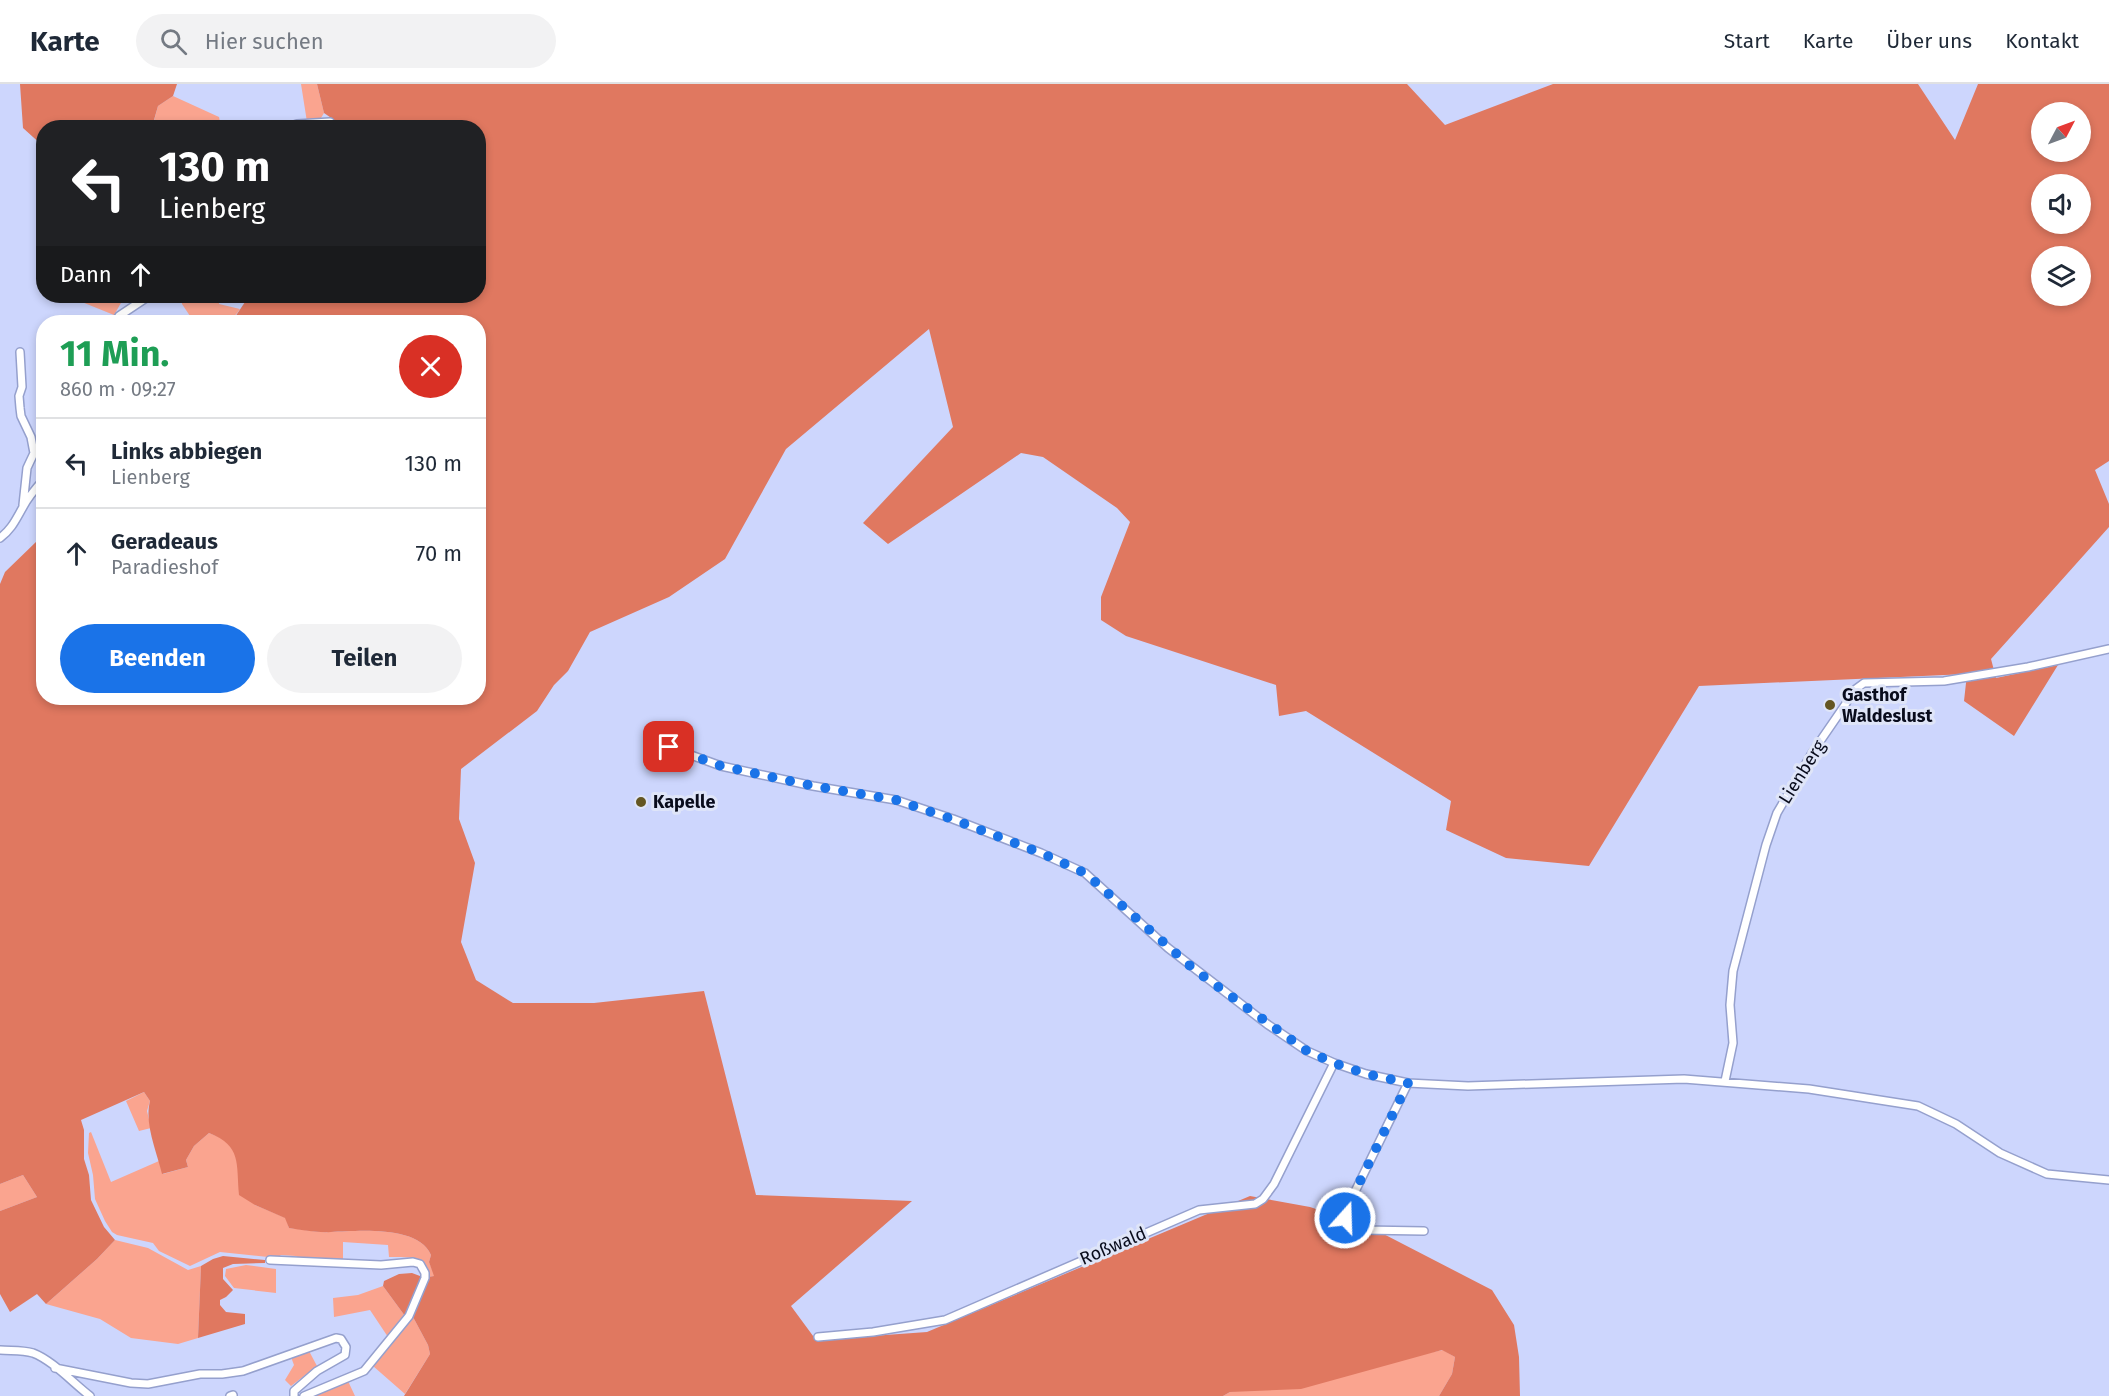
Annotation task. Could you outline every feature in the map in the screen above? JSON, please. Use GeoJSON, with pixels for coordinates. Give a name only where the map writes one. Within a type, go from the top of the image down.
{"type":"FeatureCollection","features":[{"type":"Feature","properties":{"kind":"street"},"geometry":{"type":"LineString","coordinates":[[120,315],[138,303]]}},
{"type":"Feature","properties":{"kind":"street"},"geometry":{"type":"LineString","coordinates":[[0,538],[17,520],[23,505],[27,468],[34,453],[31,437],[21,416],[20,352]]}},
{"type":"Feature","properties":{"kind":"street"},"geometry":{"type":"LineString","coordinates":[[23,505],[36,489]]}},
{"type":"Feature","properties":{"kind":"street","name":"Lienberg"},"geometry":{"type":"LineString","coordinates":[[1725,1081],[1733,1043],[1730,1005],[1733,971],[1776,813],[1853,691],[1864,683],[1944,681],[2028,667],[2109,649]]}},
{"type":"Feature","properties":{"kind":"street"},"geometry":{"type":"LineString","coordinates":[[669,747],[721,766],[813,786],[896,800],[1041,853],[1085,873],[1196,971],[1299,1045],[1334,1063],[1366,1074],[1408,1083],[1468,1086],[1684,1078],[1809,1089],[1918,1106],[1956,1124],[2000,1152],[2047,1174],[2109,1180]]}},
{"type":"Feature","properties":{"kind":"street","name":"Roßwald"},"geometry":{"type":"LineString","coordinates":[[818,1337],[873,1332],[945,1320],[1199,1210],[1255,1204],[1274,1184],[1334,1063]]}},
{"type":"Feature","properties":{"kind":"street"},"geometry":{"type":"LineString","coordinates":[[1408,1083],[1347,1208],[1345,1218],[1351,1227],[1363,1230],[1424,1231]]}},
{"type":"Feature","properties":{"kind":"street"},"geometry":{"type":"LineString","coordinates":[[270,1260],[381,1265],[413,1262],[420,1264],[425,1273],[409,1316],[368,1367],[358,1375],[304,1396]]}},
{"type":"Feature","properties":{"kind":"street"},"geometry":{"type":"LineString","coordinates":[[55,1368],[131,1383],[148,1384],[200,1374],[243,1371],[336,1338],[341,1339],[346,1347],[345,1355],[317,1371],[294,1391],[294,1396]]}},
{"type":"Feature","properties":{"kind":"street"},"geometry":{"type":"LineString","coordinates":[[0,1350],[34,1354],[90,1396]]}},
{"type":"Feature","properties":{"kind":"shaded area"},"geometry":{"type":"Polygon","coordinates":[[[20,84],[177,84],[173,96],[158,106],[154,120],[36,120],[36,140],[23,128],[20,84]]]}},
{"type":"Feature","properties":{"kind":"shaded area"},"geometry":{"type":"Polygon","coordinates":[[[301,84],[317,84],[324,113],[321,118],[307,120],[301,84]]]}},
{"type":"Feature","properties":{"kind":"shaded area"},"geometry":{"type":"Polygon","coordinates":[[[317,84],[1407,84],[1445,125],[1553,84],[1918,84],[1955,140],[1978,84],[2109,84],[2109,461],[2095,470],[2109,504],[2109,527],[1991,659],[1996,678],[2058,665],[2014,736],[1964,701],[1967,674],[1699,686],[1589,866],[1506,858],[1446,830],[1451,801],[1306,711],[1279,716],[1276,685],[1126,636],[1101,620],[1101,597],[1130,522],[1117,508],[1043,457],[1021,453],[888,544],[863,523],[953,427],[929,329],[786,449],[725,559],[669,597],[590,632],[568,671],[554,685],[537,711],[461,769],[459,819],[475,863],[461,942],[476,980],[513,1003],[594,1003],[704,991],[756,1195],[912,1201],[791,1306],[816,1340],[927,1332],[1250,1196],[1310,1207],[1370,1227],[1492,1290],[1514,1325],[1519,1357],[1520,1396],[1439,1396],[1452,1374],[1455,1357],[1442,1350],[1301,1389],[1230,1392],[1223,1396],[404,1396],[430,1354],[428,1345],[413,1317],[428,1277],[434,1276],[429,1262],[431,1255],[424,1245],[401,1234],[386,1232],[320,1232],[289,1228],[285,1218],[239,1195],[237,1165],[232,1150],[220,1138],[209,1133],[194,1146],[186,1160],[188,1167],[162,1174],[150,1128],[150,1101],[144,1092],[81,1120],[84,1130],[84,1159],[89,1175],[91,1200],[104,1227],[115,1240],[46,1304],[37,1294],[10,1312],[0,1294],[0,1211],[37,1197],[23,1175],[0,1184],[0,584],[5,572],[36,542],[36,705],[486,705],[486,315],[236,315],[244,303],[486,303],[486,120],[334,120],[324,113],[317,84]]]}},
{"type":"Feature","properties":{"kind":"shaded area"},"geometry":{"type":"Polygon","coordinates":[[[173,96],[219,117],[220,120],[154,120],[158,106],[173,96]]]}},
{"type":"Feature","properties":{"kind":"shaded area"},"geometry":{"type":"Polygon","coordinates":[[[84,303],[121,303],[114,315],[84,303]]]}},
{"type":"Feature","properties":{"kind":"shaded area"},"geometry":{"type":"Polygon","coordinates":[[[219,303],[240,309],[235,315],[189,315],[182,304],[219,303]]]}},
{"type":"Feature","properties":{"kind":"shaded area"},"geometry":{"type":"Polygon","coordinates":[[[144,1092],[150,1101],[147,1111],[151,1128],[139,1131],[126,1101],[144,1092]]]}},
{"type":"Feature","properties":{"kind":"shaded area"},"geometry":{"type":"Polygon","coordinates":[[[91,1132],[111,1182],[159,1161],[163,1174],[188,1167],[186,1160],[194,1146],[209,1133],[224,1139],[234,1151],[255,1205],[286,1218],[289,1228],[320,1232],[371,1231],[401,1234],[424,1245],[431,1255],[429,1262],[435,1276],[428,1277],[426,1265],[418,1260],[389,1257],[388,1245],[343,1242],[343,1261],[300,1260],[296,1256],[281,1255],[277,1258],[220,1252],[190,1266],[159,1251],[153,1243],[112,1232],[95,1199],[88,1153],[89,1133],[91,1132]]]}},
{"type":"Feature","properties":{"kind":"shaded area"},"geometry":{"type":"Polygon","coordinates":[[[23,1175],[37,1197],[0,1211],[0,1184],[23,1175]]]}},
{"type":"Feature","properties":{"kind":"shaded area"},"geometry":{"type":"Polygon","coordinates":[[[115,1240],[148,1248],[188,1270],[201,1266],[198,1338],[178,1344],[131,1338],[100,1319],[46,1304],[115,1240]]]}},
{"type":"Feature","properties":{"kind":"shaded area"},"geometry":{"type":"Polygon","coordinates":[[[223,1256],[265,1260],[265,1263],[233,1264],[223,1268],[223,1279],[233,1290],[220,1300],[220,1305],[226,1312],[245,1314],[245,1324],[198,1338],[201,1266],[223,1256]]]}},
{"type":"Feature","properties":{"kind":"shaded area"},"geometry":{"type":"Polygon","coordinates":[[[246,1265],[276,1269],[276,1293],[234,1288],[225,1276],[226,1269],[246,1265]]]}},
{"type":"Feature","properties":{"kind":"shaded area"},"geometry":{"type":"Polygon","coordinates":[[[412,1273],[420,1276],[420,1283],[405,1316],[383,1286],[384,1281],[399,1274],[412,1273]]]}},
{"type":"Feature","properties":{"kind":"shaded area"},"geometry":{"type":"Polygon","coordinates":[[[383,1286],[405,1316],[388,1337],[370,1310],[334,1317],[333,1298],[358,1295],[383,1286]]]}},
{"type":"Feature","properties":{"kind":"shaded area"},"geometry":{"type":"Polygon","coordinates":[[[413,1317],[428,1345],[430,1354],[405,1394],[373,1366],[413,1317]]]}},
{"type":"Feature","properties":{"kind":"shaded area"},"geometry":{"type":"Polygon","coordinates":[[[1443,1350],[1455,1357],[1452,1374],[1439,1396],[1223,1396],[1230,1392],[1443,1350]]]}},
{"type":"Feature","properties":{"kind":"shaded area"},"geometry":{"type":"Polygon","coordinates":[[[309,1351],[317,1366],[291,1386],[285,1380],[294,1365],[291,1357],[309,1351]]]}},
{"type":"Feature","properties":{"kind":"shaded area"},"geometry":{"type":"Polygon","coordinates":[[[348,1381],[355,1396],[315,1396],[348,1381]]]}},
{"type":"Feature","properties":{"kind":"place","name":"Gasthof Waldeslust"},"geometry":{"type":"Point","coordinates":[1830,705]}},
{"type":"Feature","properties":{"kind":"place","name":"Kapelle"},"geometry":{"type":"Point","coordinates":[641,802]}},
{"type":"Feature","properties":{"kind":"route"},"geometry":{"type":"LineString","coordinates":[[669,747],[721,766],[813,786],[896,800],[1041,853],[1085,873],[1196,971],[1307,1051],[1366,1074],[1408,1083],[1347,1208],[1345,1218]]}}]}
